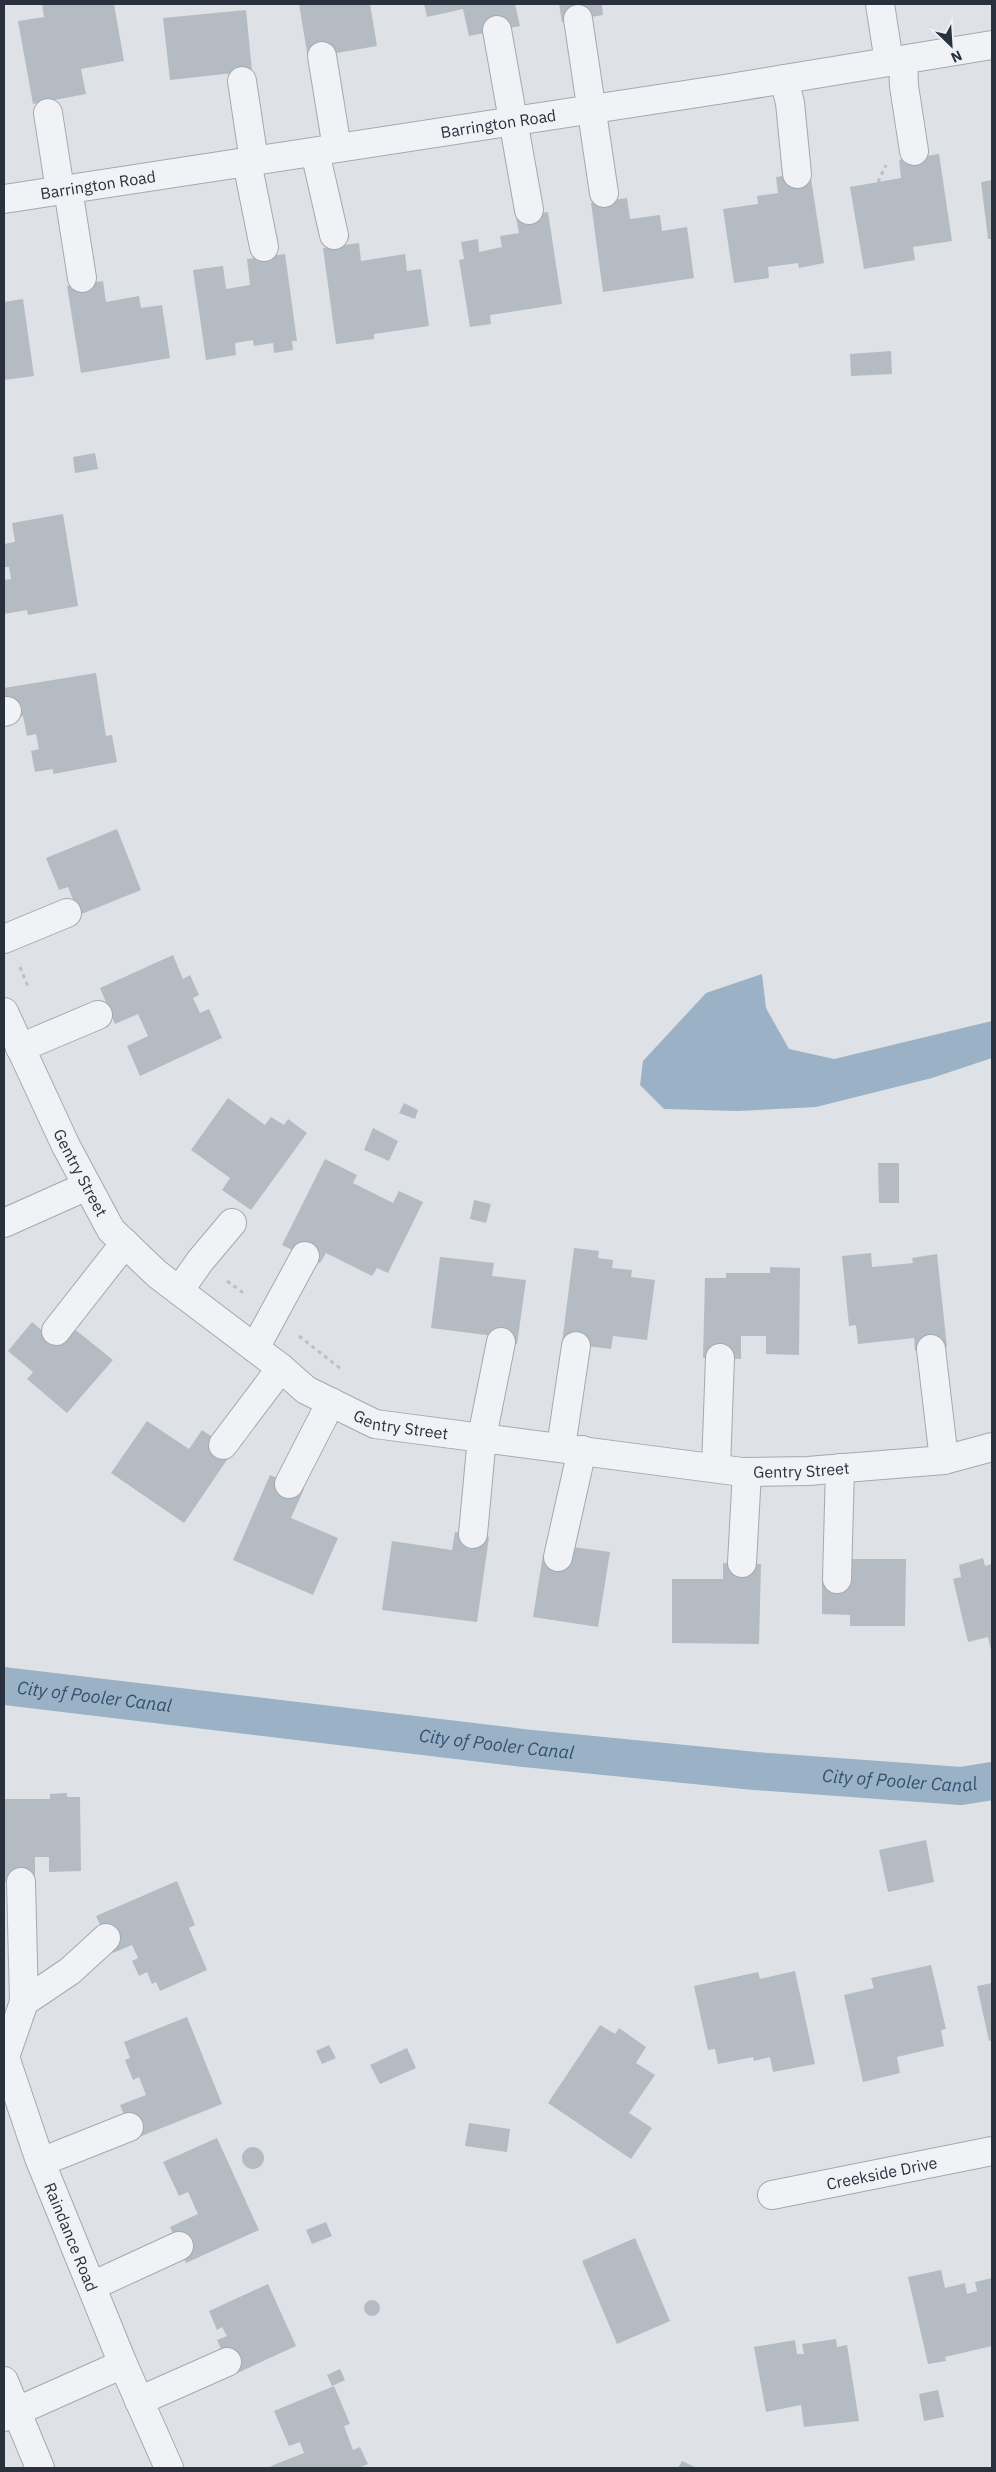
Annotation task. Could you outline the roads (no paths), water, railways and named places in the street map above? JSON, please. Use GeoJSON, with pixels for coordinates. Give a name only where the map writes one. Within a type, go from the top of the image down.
{"type":"FeatureCollection","features":[{"type":"Feature","properties":{"kind":"street"},"geometry":{"type":"LineString","coordinates":[[880,4],[904,86],[914,151]]}},
{"type":"Feature","properties":{"kind":"street"},"geometry":{"type":"LineString","coordinates":[[578,19],[604,193]]}},
{"type":"Feature","properties":{"kind":"street"},"geometry":{"type":"LineString","coordinates":[[498,30],[529,210]]}},
{"type":"Feature","properties":{"kind":"street","name":"Barrington Road"},"geometry":{"type":"LineString","coordinates":[[4,199],[592,110],[992,45]]}},
{"type":"Feature","properties":{"kind":"street"},"geometry":{"type":"LineString","coordinates":[[322,56],[326,150],[334,235]]}},
{"type":"Feature","properties":{"kind":"street"},"geometry":{"type":"LineString","coordinates":[[784,79],[790,103],[797,174]]}},
{"type":"Feature","properties":{"kind":"street"},"geometry":{"type":"LineString","coordinates":[[242,81],[250,161],[264,247]]}},
{"type":"Feature","properties":{"kind":"street"},"geometry":{"type":"LineString","coordinates":[[48,113],[82,278]]}},
{"type":"Feature","properties":{"kind":"street"},"geometry":{"type":"LineString","coordinates":[[6,939],[67,913]]}},
{"type":"Feature","properties":{"kind":"street","name":"Gentry Street"},"geometry":{"type":"LineString","coordinates":[[4,1012],[66,1146],[111,1230],[179,1290],[281,1368],[306,1390],[374,1424],[747,1472],[840,1468],[944,1460],[992,1447]]}},
{"type":"Feature","properties":{"kind":"street"},"geometry":{"type":"LineString","coordinates":[[20,1048],[98,1015]]}},
{"type":"Feature","properties":{"kind":"street"},"geometry":{"type":"LineString","coordinates":[[4,1224],[87,1186]]}},
{"type":"Feature","properties":{"kind":"street"},"geometry":{"type":"LineString","coordinates":[[179,1290],[200,1261],[232,1223]]}},
{"type":"Feature","properties":{"kind":"street"},"geometry":{"type":"LineString","coordinates":[[56,1331],[125,1243]]}},
{"type":"Feature","properties":{"kind":"street"},"geometry":{"type":"LineString","coordinates":[[255,1348],[306,1256]]}},
{"type":"Feature","properties":{"kind":"street"},"geometry":{"type":"LineString","coordinates":[[473,1534],[482,1437],[500,1342]]}},
{"type":"Feature","properties":{"kind":"street"},"geometry":{"type":"LineString","coordinates":[[558,1557],[571,1449],[576,1346]]}},
{"type":"Feature","properties":{"kind":"street"},"geometry":{"type":"LineString","coordinates":[[931,1349],[944,1460]]}},
{"type":"Feature","properties":{"kind":"street"},"geometry":{"type":"LineString","coordinates":[[716,1468],[720,1358]]}},
{"type":"Feature","properties":{"kind":"street"},"geometry":{"type":"LineString","coordinates":[[223,1445],[281,1368]]}},
{"type":"Feature","properties":{"kind":"street"},"geometry":{"type":"LineString","coordinates":[[289,1484],[330,1402]]}},
{"type":"Feature","properties":{"kind":"street"},"geometry":{"type":"LineString","coordinates":[[837,1579],[840,1468]]}},
{"type":"Feature","properties":{"kind":"street"},"geometry":{"type":"LineString","coordinates":[[742,1563],[747,1472]]}},
{"type":"Feature","properties":{"kind":"street","name":"Raindance Road"},"geometry":{"type":"LineString","coordinates":[[21,1882],[12,2019],[5,2057],[11,2103],[41,2162],[169,2468]]}},
{"type":"Feature","properties":{"kind":"street"},"geometry":{"type":"LineString","coordinates":[[12,2019],[106,1938]]}},
{"type":"Feature","properties":{"kind":"street"},"geometry":{"type":"LineString","coordinates":[[41,2162],[129,2126]]}},
{"type":"Feature","properties":{"kind":"street","name":"Creekside Drive"},"geometry":{"type":"LineString","coordinates":[[772,2195],[992,2151]]}},
{"type":"Feature","properties":{"kind":"street"},"geometry":{"type":"LineString","coordinates":[[92,2286],[179,2246]]}},
{"type":"Feature","properties":{"kind":"street"},"geometry":{"type":"LineString","coordinates":[[139,2400],[227,2362]]}},
{"type":"Feature","properties":{"kind":"street"},"geometry":{"type":"LineString","coordinates":[[10,2414],[124,2364]]}},
{"type":"Feature","properties":{"kind":"street"},"geometry":{"type":"LineString","coordinates":[[4,2381],[10,2414],[40,2468]]}},
{"type":"Feature","properties":{"kind":"water"},"geometry":{"type":"Polygon","coordinates":[[[762,974],[766,1008],[789,1049],[834,1059],[992,1021],[992,1058],[932,1078],[816,1107],[737,1111],[664,1109],[640,1085],[643,1061],[706,993],[762,974]]]}},
{"type":"Feature","properties":{"kind":"waterway","name":"City of Pooler Canal"},"geometry":{"type":"LineString","coordinates":[[4,1686],[523,1748],[755,1771],[961,1786],[992,1781]]}}]}
